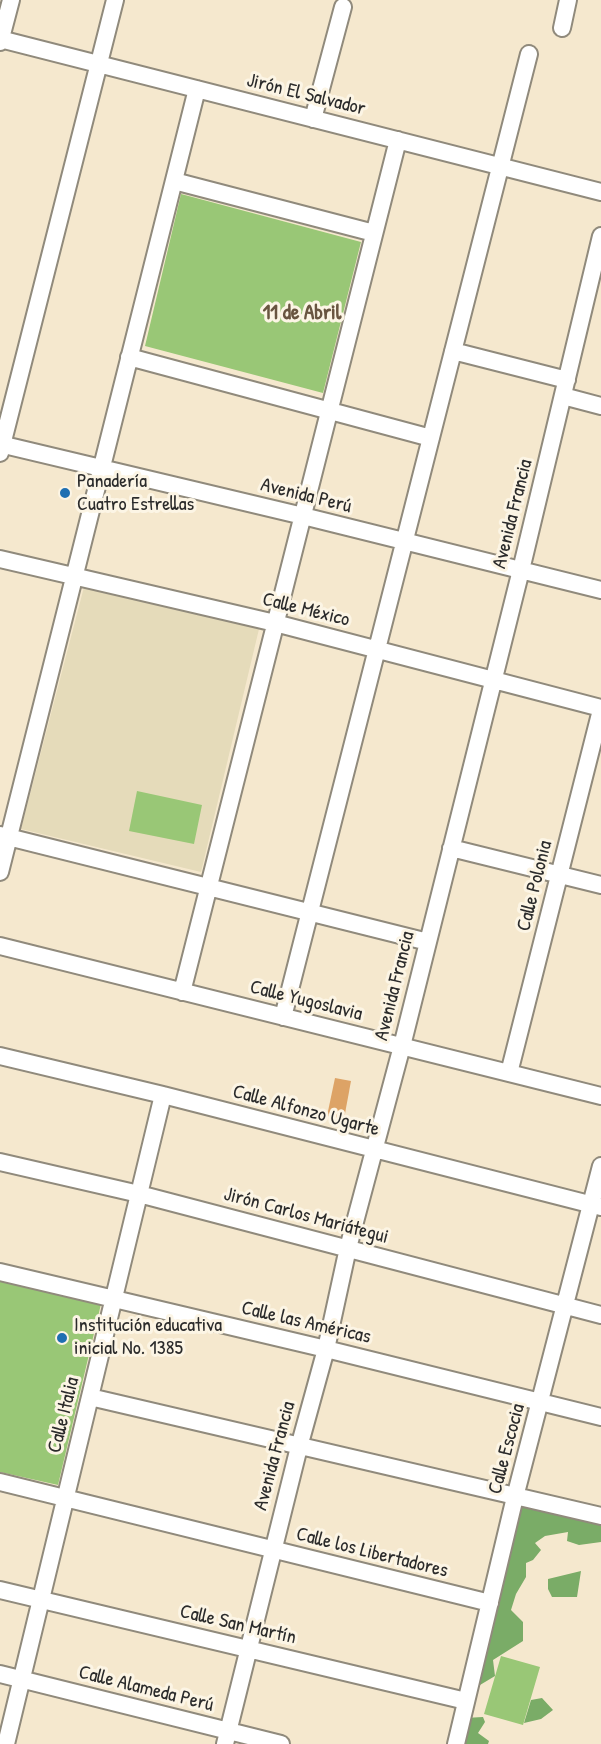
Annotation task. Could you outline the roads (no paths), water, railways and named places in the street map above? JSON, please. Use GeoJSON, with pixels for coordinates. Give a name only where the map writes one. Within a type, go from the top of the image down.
{"type":"FeatureCollection","features":[{"type":"Feature","properties":{"kind":"street"},"geometry":{"type":"LineString","coordinates":[[0,40],[10,0]]}},
{"type":"Feature","properties":{"kind":"street"},"geometry":{"type":"LineString","coordinates":[[1,447],[115,0]]}},
{"type":"Feature","properties":{"kind":"street"},"geometry":{"type":"LineString","coordinates":[[562,28],[568,0]]}},
{"type":"Feature","properties":{"kind":"street"},"geometry":{"type":"LineString","coordinates":[[313,119],[343,7]]}},
{"type":"Feature","properties":{"kind":"street","name":"Jirón El Salvador"},"geometry":{"type":"LineString","coordinates":[[0,40],[601,192]]}},
{"type":"Feature","properties":{"kind":"street"},"geometry":{"type":"LineString","coordinates":[[283,1017],[529,54]]}},
{"type":"Feature","properties":{"kind":"street"},"geometry":{"type":"LineString","coordinates":[[0,872],[4,836],[74,577],[197,89]]}},
{"type":"Feature","properties":{"kind":"street"},"geometry":{"type":"LineString","coordinates":[[182,992],[398,140]]}},
{"type":"Feature","properties":{"kind":"street"},"geometry":{"type":"LineString","coordinates":[[174,181],[374,233]]}},
{"type":"Feature","properties":{"kind":"street","name":"Avenida Francia"},"geometry":{"type":"LineString","coordinates":[[226,1737],[298,1447],[326,1349],[348,1248],[452,848],[601,236]]}},
{"type":"Feature","properties":{"kind":"street"},"geometry":{"type":"LineString","coordinates":[[453,351],[565,388],[601,406]]}},
{"type":"Feature","properties":{"kind":"street"},"geometry":{"type":"LineString","coordinates":[[129,357],[431,438]]}},
{"type":"Feature","properties":{"kind":"street","name":"Avenida Perú"},"geometry":{"type":"LineString","coordinates":[[1,447],[303,516],[601,590]]}},
{"type":"Feature","properties":{"kind":"street","name":"Calle México"},"geometry":{"type":"LineString","coordinates":[[0,559],[275,623],[601,709]]}},
{"type":"Feature","properties":{"kind":"street","name":"Calle Polonia"},"geometry":{"type":"LineString","coordinates":[[509,1073],[601,709]]}},
{"type":"Feature","properties":{"kind":"street"},"geometry":{"type":"LineString","coordinates":[[4,836],[428,942]]}},
{"type":"Feature","properties":{"kind":"street"},"geometry":{"type":"LineString","coordinates":[[452,848],[601,885]]}},
{"type":"Feature","properties":{"kind":"street","name":"Calle Yugoslavia"},"geometry":{"type":"LineString","coordinates":[[0,946],[601,1095]]}},
{"type":"Feature","properties":{"kind":"street","name":"Calle Alfonzo Ugarte"},"geometry":{"type":"LineString","coordinates":[[0,1056],[163,1095],[596,1206]]}},
{"type":"Feature","properties":{"kind":"street","name":"Calle Italia"},"geometry":{"type":"LineString","coordinates":[[6,1744],[163,1095]]}},
{"type":"Feature","properties":{"kind":"street","name":"Jirón Carlos Mariátegui"},"geometry":{"type":"LineString","coordinates":[[0,1162],[139,1194],[601,1315]]}},
{"type":"Feature","properties":{"kind":"street","name":"Calle Escocia"},"geometry":{"type":"LineString","coordinates":[[456,1744],[564,1306],[596,1206],[601,1166]]}},
{"type":"Feature","properties":{"kind":"street","name":"Calle las Américas"},"geometry":{"type":"LineString","coordinates":[[0,1272],[601,1417]]}},
{"type":"Feature","properties":{"kind":"street"},"geometry":{"type":"LineString","coordinates":[[90,1397],[601,1516]]}},
{"type":"Feature","properties":{"kind":"street","name":"Calle los Libertadores"},"geometry":{"type":"LineString","coordinates":[[0,1482],[490,1603]]}},
{"type":"Feature","properties":{"kind":"street","name":"Calle San Martín"},"geometry":{"type":"LineString","coordinates":[[0,1590],[466,1701]]}},
{"type":"Feature","properties":{"kind":"street","name":"Calle Alameda Perú"},"geometry":{"type":"LineString","coordinates":[[0,1674],[226,1737],[281,1744]]}},
{"type":"Feature","properties":{"kind":"street"},"geometry":{"type":"LineString","coordinates":[[210,1744],[226,1737]]}},
{"type":"Feature","properties":{"kind":"place","name":"Panadería Cuatro Estrellas"},"geometry":{"type":"Point","coordinates":[65,493]}},
{"type":"Feature","properties":{"kind":"place","name":"Institución educativa inicial No. 1385"},"geometry":{"type":"Point","coordinates":[62,1338]}},
{"type":"Feature","properties":{"kind":"district","name":"11 de Abril"},"geometry":{"type":"Point","coordinates":[302,313]}}]}
